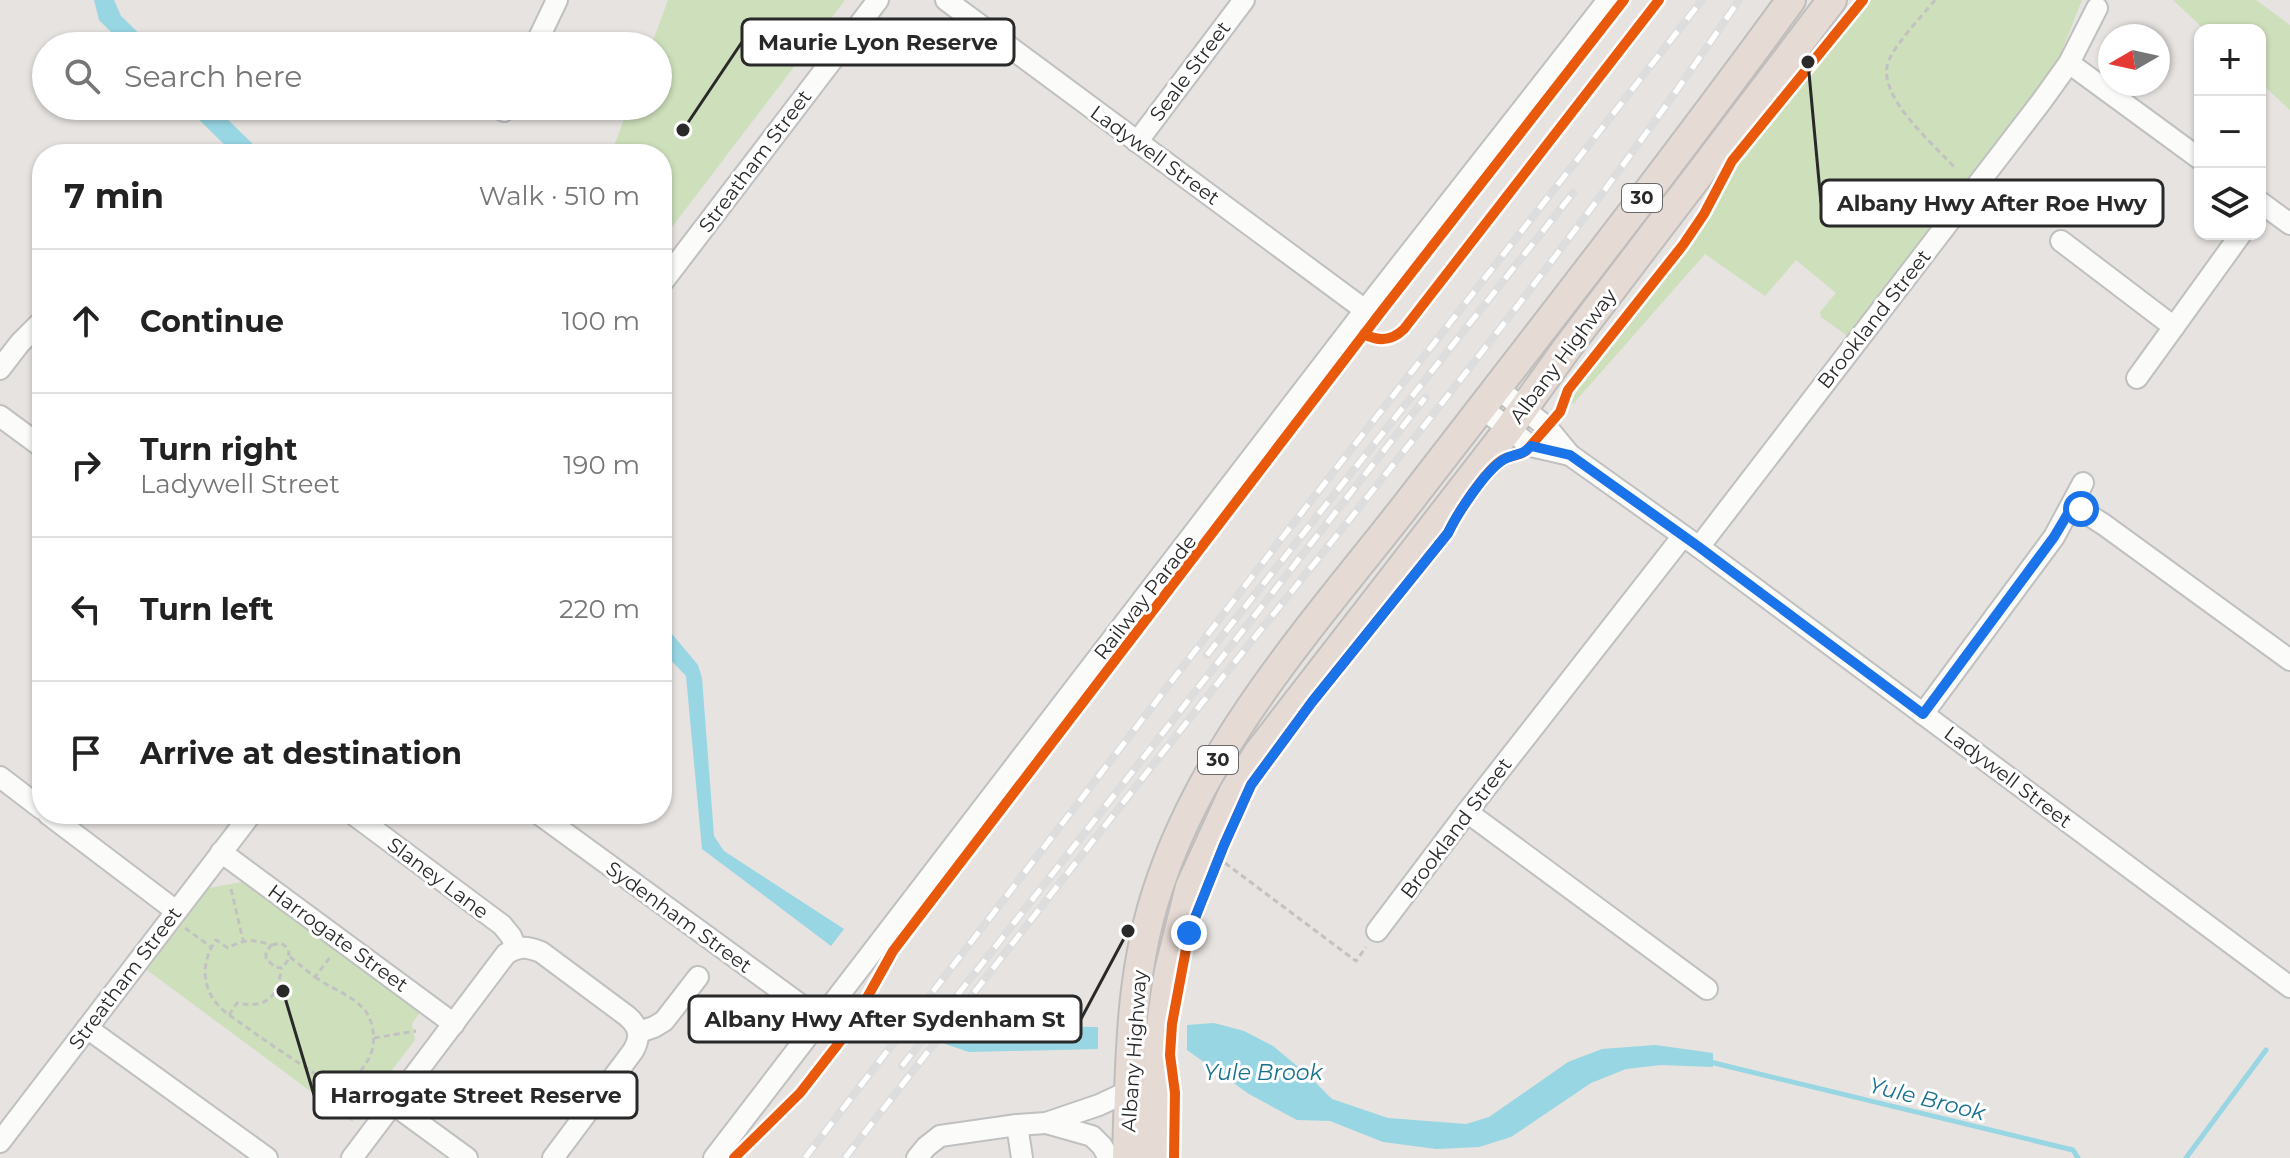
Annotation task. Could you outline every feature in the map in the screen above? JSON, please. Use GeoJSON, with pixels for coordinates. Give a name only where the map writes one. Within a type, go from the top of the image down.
{"type":"FeatureCollection","features":[{"type":"Feature","properties":{"kind":"highway","name":"Albany Highway"},"geometry":{"type":"LineString","coordinates":[[1154,1158],[1143,1093],[1134,997],[1144,941],[1160,882],[1190,811],[1220,755],[1255,702],[1791,0]]}},
{"type":"Feature","properties":{"kind":"highway","name":"Albany Highway"},"geometry":{"type":"LineString","coordinates":[[1127,1158],[1159,1041],[1169,971],[1190,887],[1233,793],[1258,753],[1516,419],[1832,0]]}},
{"type":"Feature","properties":{"kind":"highway"},"geometry":{"type":"LineString","coordinates":[[1143,1093],[1166,1127],[1164,1158]]}},
{"type":"Feature","properties":{"kind":"street"},"geometry":{"type":"LineString","coordinates":[[542,32],[557,0]]}},
{"type":"Feature","properties":{"kind":"street","name":"Streatham Street"},"geometry":{"type":"LineString","coordinates":[[672,270],[878,0]]}},
{"type":"Feature","properties":{"kind":"street","name":"Ladywell Street"},"geometry":{"type":"LineString","coordinates":[[946,0],[1365,310]]}},
{"type":"Feature","properties":{"kind":"street","name":"Seale Street"},"geometry":{"type":"LineString","coordinates":[[1137,142],[1244,0]]}},
{"type":"Feature","properties":{"kind":"street","name":"Railway Parade"},"geometry":{"type":"LineString","coordinates":[[714,1158],[1365,310],[1608,0]]}},
{"type":"Feature","properties":{"kind":"street","name":"Brookland Street"},"geometry":{"type":"LineString","coordinates":[[1377,931],[1467,812],[1691,541],[2069,63],[2097,8]]}},
{"type":"Feature","properties":{"kind":"street"},"geometry":{"type":"LineString","coordinates":[[2069,63],[2194,155]]}},
{"type":"Feature","properties":{"kind":"street"},"geometry":{"type":"LineString","coordinates":[[2266,207],[2290,224]]}},
{"type":"Feature","properties":{"kind":"street"},"geometry":{"type":"LineString","coordinates":[[2137,378],[2237,240]]}},
{"type":"Feature","properties":{"kind":"street"},"geometry":{"type":"LineString","coordinates":[[2061,241],[2174,327]]}},
{"type":"Feature","properties":{"kind":"street"},"geometry":{"type":"LineString","coordinates":[[0,369],[32,331]]}},
{"type":"Feature","properties":{"kind":"street","name":"Ladywell Street"},"geometry":{"type":"LineString","coordinates":[[1489,398],[1516,419],[1547,427],[1570,455],[1691,541],[2289,987]]}},
{"type":"Feature","properties":{"kind":"street"},"geometry":{"type":"LineString","coordinates":[[0,416],[32,440]]}},
{"type":"Feature","properties":{"kind":"street"},"geometry":{"type":"LineString","coordinates":[[1923,714],[2054,537],[2083,483]]}},
{"type":"Feature","properties":{"kind":"street"},"geometry":{"type":"LineString","coordinates":[[2073,505],[2290,660]]}},
{"type":"Feature","properties":{"kind":"street"},"geometry":{"type":"LineString","coordinates":[[0,777],[32,801]]}},
{"type":"Feature","properties":{"kind":"street"},"geometry":{"type":"LineString","coordinates":[[1467,812],[1707,989]]}},
{"type":"Feature","properties":{"kind":"street"},"geometry":{"type":"LineString","coordinates":[[61,824],[179,918]]}},
{"type":"Feature","properties":{"kind":"street","name":"Streatham Street"},"geometry":{"type":"LineString","coordinates":[[0,1142],[87,1028],[179,918],[221,852],[243,824]]}},
{"type":"Feature","properties":{"kind":"street","name":"Slaney Lane"},"geometry":{"type":"LineString","coordinates":[[366,824],[502,925],[516,948]]}},
{"type":"Feature","properties":{"kind":"street","name":"Sydenham Street"},"geometry":{"type":"LineString","coordinates":[[552,824],[820,1019]]}},
{"type":"Feature","properties":{"kind":"street","name":"Harrogate Street"},"geometry":{"type":"LineString","coordinates":[[221,852],[454,1024]]}},
{"type":"Feature","properties":{"kind":"street"},"geometry":{"type":"LineString","coordinates":[[352,1158],[506,954],[516,948],[528,947],[541,952],[635,1022],[639,1032],[633,1051],[553,1158]]}},
{"type":"Feature","properties":{"kind":"street"},"geometry":{"type":"LineString","coordinates":[[639,1032],[664,1021],[698,977]]}},
{"type":"Feature","properties":{"kind":"street"},"geometry":{"type":"LineString","coordinates":[[87,1028],[267,1158]]}},
{"type":"Feature","properties":{"kind":"street"},"geometry":{"type":"LineString","coordinates":[[917,1158],[940,1136],[1046,1123],[1143,1093]]}},
{"type":"Feature","properties":{"kind":"street"},"geometry":{"type":"LineString","coordinates":[[393,1104],[467,1158]]}},
{"type":"Feature","properties":{"kind":"street"},"geometry":{"type":"LineString","coordinates":[[1046,1123],[1092,1136],[1109,1158]]}},
{"type":"Feature","properties":{"kind":"street"},"geometry":{"type":"LineString","coordinates":[[1017,1125],[1022,1158]]}},
{"type":"Feature","properties":{"kind":"path"},"geometry":{"type":"LineString","coordinates":[[1935,0],[1888,61],[1886,75],[1902,111],[1955,168]]}},
{"type":"Feature","properties":{"kind":"path"},"geometry":{"type":"LineString","coordinates":[[1214,871],[1219,858],[1356,961],[1377,931]]}},
{"type":"Feature","properties":{"kind":"path"},"geometry":{"type":"LineString","coordinates":[[231,889],[243,941]]}},
{"type":"Feature","properties":{"kind":"path"},"geometry":{"type":"LineString","coordinates":[[179,918],[211,947]]}},
{"type":"Feature","properties":{"kind":"path"},"geometry":{"type":"LineString","coordinates":[[229,1015],[237,1003],[250,1005],[265,1002],[274,994],[280,983],[281,968],[290,957],[288,948],[281,943],[271,945],[260,941],[243,941],[228,948],[216,940],[207,954],[205,973],[212,997],[229,1015],[287,1056],[368,1107]]}},
{"type":"Feature","properties":{"kind":"path"},"geometry":{"type":"LineString","coordinates":[[271,945],[266,959],[281,968]]}},
{"type":"Feature","properties":{"kind":"path"},"geometry":{"type":"LineString","coordinates":[[315,977],[335,950]]}},
{"type":"Feature","properties":{"kind":"path"},"geometry":{"type":"LineString","coordinates":[[290,957],[364,1008],[373,1025],[372,1052],[366,1065],[342,1091]]}},
{"type":"Feature","properties":{"kind":"path"},"geometry":{"type":"LineString","coordinates":[[374,1038],[416,1031]]}},
{"type":"Feature","properties":{"kind":"green space"},"geometry":{"type":"Polygon","coordinates":[[[668,0],[845,0],[672,227],[672,144],[615,144],[624,120],[672,120],[672,32],[656,32],[668,0]]]}},
{"type":"Feature","properties":{"kind":"green space"},"geometry":{"type":"Polygon","coordinates":[[[1857,0],[2082,0],[2057,63],[1849,337],[1821,317],[1820,312],[1836,293],[1796,260],[1765,296],[1705,254],[1573,404],[1558,396],[1692,222],[1718,173],[1857,0]]]}},
{"type":"Feature","properties":{"kind":"green space"},"geometry":{"type":"Polygon","coordinates":[[[2173,0],[2256,0],[2290,25],[2290,110],[2266,88],[2266,24],[2199,24],[2173,0]]]}},
{"type":"Feature","properties":{"kind":"green space"},"geometry":{"type":"Polygon","coordinates":[[[242,882],[420,1012],[412,1024],[415,1040],[352,1122],[147,970],[209,888],[242,882]]]}},
{"type":"Feature","properties":{"kind":"water"},"geometry":{"type":"Polygon","coordinates":[[[94,0],[114,0],[121,16],[138,32],[111,32],[99,20],[94,0]]]}},
{"type":"Feature","properties":{"kind":"water"},"geometry":{"type":"Polygon","coordinates":[[[199,120],[228,120],[253,144],[224,144],[199,120]]]}},
{"type":"Feature","properties":{"kind":"water"},"geometry":{"type":"Polygon","coordinates":[[[672,634],[698,665],[702,678],[714,836],[724,851],[844,929],[831,946],[702,849],[686,676],[672,661],[672,634]]]}},
{"type":"Feature","properties":{"kind":"water"},"geometry":{"type":"Polygon","coordinates":[[[968,1015],[995,1026],[1098,1027],[1098,1049],[969,1052],[945,1044],[968,1015]]]}},
{"type":"Feature","properties":{"kind":"water","name":"Yule Brook"},"geometry":{"type":"Polygon","coordinates":[[[1214,1023],[1244,1031],[1273,1046],[1332,1099],[1388,1118],[1466,1124],[1489,1117],[1568,1062],[1602,1049],[1655,1045],[1713,1053],[1713,1067],[1661,1065],[1626,1069],[1591,1083],[1511,1137],[1479,1147],[1436,1149],[1383,1142],[1330,1121],[1297,1120],[1249,1094],[1187,1050],[1187,1025],[1214,1023]]]}},
{"type":"Feature","properties":{"kind":"waterway"},"geometry":{"type":"LineString","coordinates":[[2186,1158],[2266,1050]]}},
{"type":"Feature","properties":{"kind":"waterway","name":"Yule Brook"},"geometry":{"type":"LineString","coordinates":[[1710,1062],[2073,1150],[2078,1158]]}},
{"type":"Feature","properties":{"kind":"railway"},"geometry":{"type":"LineString","coordinates":[[805,1158],[1278,543],[1702,0]]}},
{"type":"Feature","properties":{"kind":"railway"},"geometry":{"type":"LineString","coordinates":[[845,1158],[1488,345],[1616,174],[1739,0]]}},
{"type":"Feature","properties":{"kind":"railway"},"geometry":{"type":"LineString","coordinates":[[1207,655],[1573,193]]}},
{"type":"Feature","properties":{"kind":"railway"},"geometry":{"type":"LineString","coordinates":[[902,1066],[1425,398]]}},
{"type":"Feature","properties":{"kind":"cycle path"},"geometry":{"type":"LineString","coordinates":[[734,1158],[800,1093],[849,1030],[893,951],[1381,312],[1624,0]]}},
{"type":"Feature","properties":{"kind":"cycle path"},"geometry":{"type":"LineString","coordinates":[[1364,334],[1385,339],[1404,329],[1659,0]]}},
{"type":"Feature","properties":{"kind":"cycle path"},"geometry":{"type":"LineString","coordinates":[[1174,1158],[1175,1093],[1170,1055],[1172,1024],[1189,933],[1251,785],[1312,702],[1448,533],[1488,473],[1502,460],[1526,451],[1560,412],[1568,390],[1683,245],[1704,214],[1732,161],[1863,0]]}},
{"type":"Feature","properties":{"kind":"place","name":"Albany Hwy After Roe Hwy"},"geometry":{"type":"Point","coordinates":[1808,62]}},
{"type":"Feature","properties":{"kind":"place","name":"Maurie Lyon Reserve"},"geometry":{"type":"Point","coordinates":[683,130]}},
{"type":"Feature","properties":{"kind":"place","name":"Albany Hwy After Sydenham St"},"geometry":{"type":"Point","coordinates":[1128,931]}},
{"type":"Feature","properties":{"kind":"place","name":"Harrogate Street Reserve"},"geometry":{"type":"Point","coordinates":[283,991]}},
{"type":"Feature","properties":{"kind":"route"},"geometry":{"type":"LineString","coordinates":[[1189,933],[1251,785],[1312,702],[1448,533],[1456,515],[1494,467],[1505,458],[1519,456],[1531,446],[1570,455],[1923,714],[2054,537],[2073,505],[2081,509]]}}]}
